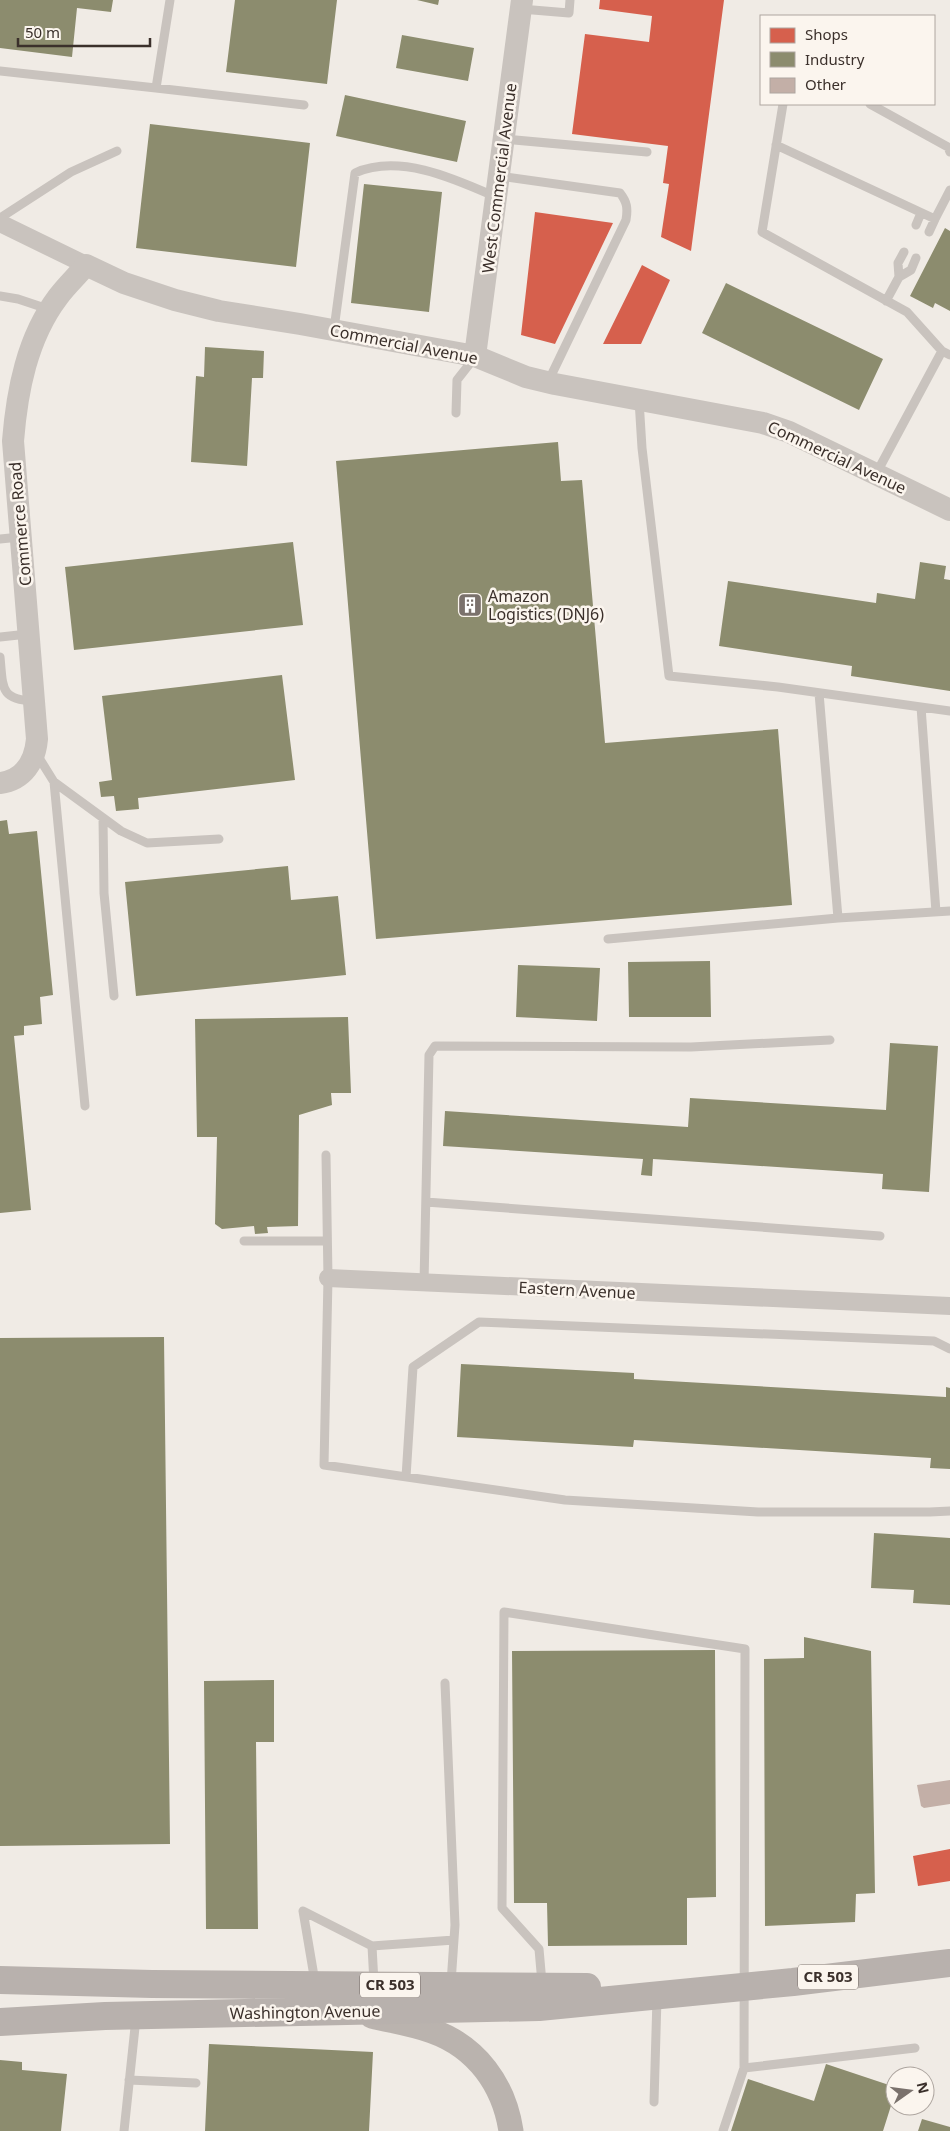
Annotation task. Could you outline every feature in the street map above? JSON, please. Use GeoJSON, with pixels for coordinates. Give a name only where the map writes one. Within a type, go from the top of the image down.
{"type":"FeatureCollection","features":[{"type":"Feature","properties":{"kind":"main road","name":"Washington Avenue"},"geometry":{"type":"LineString","coordinates":[[0,2022],[136,2015],[539,2007],[950,1963]]}},
{"type":"Feature","properties":{"kind":"main road","name":"Washington Avenue"},"geometry":{"type":"LineString","coordinates":[[0,1980],[152,1984],[737,1987]]}},
{"type":"Feature","properties":{"kind":"main road"},"geometry":{"type":"LineString","coordinates":[[0,1989],[52,1982]]}},
{"type":"Feature","properties":{"kind":"main road"},"geometry":{"type":"LineString","coordinates":[[348,2011],[432,2030],[455,2041],[473,2054],[488,2071],[503,2098],[511,2131]]}},
{"type":"Feature","properties":{"kind":"street","name":"West Commercial Avenue"},"geometry":{"type":"LineString","coordinates":[[475,356],[521,5]]}},
{"type":"Feature","properties":{"kind":"street","name":"Commercial Avenue"},"geometry":{"type":"LineString","coordinates":[[0,223],[124,283],[175,300],[218,311],[475,356],[526,377],[763,423],[789,432],[950,510]]}},
{"type":"Feature","properties":{"kind":"street","name":"Commerce Road"},"geometry":{"type":"LineString","coordinates":[[36,753],[37,739],[29,634],[10,538],[13,441],[11,420],[31,347],[58,297],[86,265]]}},
{"type":"Feature","properties":{"kind":"street"},"geometry":{"type":"LineString","coordinates":[[0,783],[19,776],[29,767],[36,753]]}},
{"type":"Feature","properties":{"kind":"street","name":"Eastern Avenue"},"geometry":{"type":"LineString","coordinates":[[328,1278],[950,1306]]}},
{"type":"Feature","properties":{"kind":"lane"},"geometry":{"type":"LineString","coordinates":[[156,88],[170,0]]}},
{"type":"Feature","properties":{"kind":"lane"},"geometry":{"type":"LineString","coordinates":[[521,5],[568,13],[570,0]]}},
{"type":"Feature","properties":{"kind":"lane"},"geometry":{"type":"LineString","coordinates":[[0,71],[304,105]]}},
{"type":"Feature","properties":{"kind":"lane"},"geometry":{"type":"LineString","coordinates":[[783,105],[762,232],[907,312],[946,353],[876,474]]}},
{"type":"Feature","properties":{"kind":"lane"},"geometry":{"type":"LineString","coordinates":[[872,105],[948,146],[950,152]]}},
{"type":"Feature","properties":{"kind":"lane"},"geometry":{"type":"LineString","coordinates":[[504,139],[647,152]]}},
{"type":"Feature","properties":{"kind":"lane"},"geometry":{"type":"LineString","coordinates":[[776,145],[935,219]]}},
{"type":"Feature","properties":{"kind":"lane"},"geometry":{"type":"LineString","coordinates":[[0,218],[71,172],[117,151]]}},
{"type":"Feature","properties":{"kind":"lane"},"geometry":{"type":"LineString","coordinates":[[334,330],[355,173],[365,169],[383,167],[421,168],[454,179],[498,187],[620,193],[628,209],[626,220],[548,382]]}},
{"type":"Feature","properties":{"kind":"lane"},"geometry":{"type":"LineString","coordinates":[[929,232],[950,190]]}},
{"type":"Feature","properties":{"kind":"lane"},"geometry":{"type":"LineString","coordinates":[[916,225],[921,213]]}},
{"type":"Feature","properties":{"kind":"lane"},"geometry":{"type":"LineString","coordinates":[[899,277],[898,262],[904,252]]}},
{"type":"Feature","properties":{"kind":"lane"},"geometry":{"type":"LineString","coordinates":[[886,301],[899,277],[911,270],[916,258]]}},
{"type":"Feature","properties":{"kind":"lane"},"geometry":{"type":"LineString","coordinates":[[0,296],[18,299],[50,310]]}},
{"type":"Feature","properties":{"kind":"lane"},"geometry":{"type":"LineString","coordinates":[[456,413],[457,380],[475,356]]}},
{"type":"Feature","properties":{"kind":"lane"},"geometry":{"type":"LineString","coordinates":[[639,400],[642,448],[669,676],[819,693],[950,711]]}},
{"type":"Feature","properties":{"kind":"lane"},"geometry":{"type":"LineString","coordinates":[[0,637],[29,634]]}},
{"type":"Feature","properties":{"kind":"lane"},"geometry":{"type":"LineString","coordinates":[[0,657],[3,687],[9,696],[17,701],[34,701]]}},
{"type":"Feature","properties":{"kind":"lane"},"geometry":{"type":"LineString","coordinates":[[819,693],[838,918]]}},
{"type":"Feature","properties":{"kind":"lane"},"geometry":{"type":"LineString","coordinates":[[921,707],[936,912]]}},
{"type":"Feature","properties":{"kind":"lane"},"geometry":{"type":"LineString","coordinates":[[36,753],[54,782],[121,831],[147,843],[218,839]]}},
{"type":"Feature","properties":{"kind":"lane"},"geometry":{"type":"LineString","coordinates":[[54,782],[85,1106]]}},
{"type":"Feature","properties":{"kind":"lane"},"geometry":{"type":"LineString","coordinates":[[103,818],[104,893],[114,996]]}},
{"type":"Feature","properties":{"kind":"lane"},"geometry":{"type":"LineString","coordinates":[[608,939],[838,918],[950,911]]}},
{"type":"Feature","properties":{"kind":"lane"},"geometry":{"type":"LineString","coordinates":[[424,1283],[429,1056],[435,1046],[691,1047],[830,1040]]}},
{"type":"Feature","properties":{"kind":"lane"},"geometry":{"type":"LineString","coordinates":[[326,1155],[328,1278],[324,1465],[566,1500],[758,1512],[950,1511]]}},
{"type":"Feature","properties":{"kind":"lane"},"geometry":{"type":"LineString","coordinates":[[426,1202],[880,1236]]}},
{"type":"Feature","properties":{"kind":"lane"},"geometry":{"type":"LineString","coordinates":[[244,1241],[327,1241]]}},
{"type":"Feature","properties":{"kind":"lane"},"geometry":{"type":"LineString","coordinates":[[406,1477],[413,1367],[478,1322],[934,1341],[950,1349]]}},
{"type":"Feature","properties":{"kind":"lane"},"geometry":{"type":"LineString","coordinates":[[542,1986],[539,1949],[502,1908],[504,1612],[745,1649],[737,1987],[744,2068],[722,2131]]}},
{"type":"Feature","properties":{"kind":"lane"},"geometry":{"type":"LineString","coordinates":[[445,1683],[455,1925],[451,1986]]}},
{"type":"Feature","properties":{"kind":"lane"},"geometry":{"type":"LineString","coordinates":[[316,1985],[303,1911],[372,1946],[454,1940]]}},
{"type":"Feature","properties":{"kind":"lane"},"geometry":{"type":"LineString","coordinates":[[372,1946],[374,1985]]}},
{"type":"Feature","properties":{"kind":"lane"},"geometry":{"type":"LineString","coordinates":[[654,2102],[657,1995]]}},
{"type":"Feature","properties":{"kind":"lane"},"geometry":{"type":"LineString","coordinates":[[124,2131],[136,2015]]}},
{"type":"Feature","properties":{"kind":"lane"},"geometry":{"type":"LineString","coordinates":[[744,2068],[915,2048]]}},
{"type":"Feature","properties":{"kind":"lane"},"geometry":{"type":"LineString","coordinates":[[130,2080],[196,2083]]}},
{"type":"Feature","properties":{"kind":"building: Shops"},"geometry":{"type":"Polygon","coordinates":[[[600,0],[724,0],[691,251],[661,237],[669,184],[663,183],[668,146],[572,134],[585,34],[649,42],[652,16],[599,9],[600,0]]]}},
{"type":"Feature","properties":{"kind":"building: Shops"},"geometry":{"type":"Polygon","coordinates":[[[535,212],[613,223],[555,344],[521,335],[535,212]]]}},
{"type":"Feature","properties":{"kind":"building: Shops"},"geometry":{"type":"Polygon","coordinates":[[[642,265],[670,280],[641,344],[603,344],[642,265]]]}},
{"type":"Feature","properties":{"kind":"building: Shops"},"geometry":{"type":"Polygon","coordinates":[[[950,1849],[950,1881],[918,1886],[913,1856],[950,1849]]]}},
{"type":"Feature","properties":{"kind":"building: Industry"},"geometry":{"type":"Polygon","coordinates":[[[0,0],[113,0],[111,12],[77,8],[72,57],[0,48],[0,0]]]}},
{"type":"Feature","properties":{"kind":"building: Industry"},"geometry":{"type":"Polygon","coordinates":[[[235,0],[337,0],[327,84],[226,72],[235,0]]]}},
{"type":"Feature","properties":{"kind":"building: Industry"},"geometry":{"type":"Polygon","coordinates":[[[417,0],[439,0],[438,5],[417,0]]]}},
{"type":"Feature","properties":{"kind":"building: Industry"},"geometry":{"type":"Polygon","coordinates":[[[402,35],[474,48],[468,81],[396,68],[402,35]]]}},
{"type":"Feature","properties":{"kind":"building: Industry"},"geometry":{"type":"Polygon","coordinates":[[[345,95],[466,121],[457,162],[336,136],[345,95]]]}},
{"type":"Feature","properties":{"kind":"building: Industry"},"geometry":{"type":"Polygon","coordinates":[[[150,124],[310,143],[296,267],[136,248],[150,124]]]}},
{"type":"Feature","properties":{"kind":"building: Industry"},"geometry":{"type":"Polygon","coordinates":[[[364,184],[442,192],[429,312],[351,303],[364,184]]]}},
{"type":"Feature","properties":{"kind":"building: Industry"},"geometry":{"type":"Polygon","coordinates":[[[945,228],[950,231],[950,311],[935,303],[933,308],[910,296],[945,228]]]}},
{"type":"Feature","properties":{"kind":"building: Industry"},"geometry":{"type":"Polygon","coordinates":[[[726,283],[883,359],[859,410],[702,333],[726,283]]]}},
{"type":"Feature","properties":{"kind":"building: Industry"},"geometry":{"type":"Polygon","coordinates":[[[205,347],[264,351],[263,378],[252,378],[247,466],[191,462],[196,376],[204,377],[205,347]]]}},
{"type":"Feature","properties":{"kind":"building: Industry","name":"Amazon Logistics (DNJ6)"},"geometry":{"type":"Polygon","coordinates":[[[558,442],[561,481],[582,480],[605,743],[778,729],[792,905],[376,939],[336,461],[558,442]]]}},
{"type":"Feature","properties":{"kind":"building: Industry"},"geometry":{"type":"Polygon","coordinates":[[[293,542],[303,625],[74,650],[65,567],[293,542]]]}},
{"type":"Feature","properties":{"kind":"building: Industry"},"geometry":{"type":"Polygon","coordinates":[[[920,562],[946,566],[944,579],[950,580],[950,691],[851,676],[852,666],[719,646],[728,581],[876,603],[877,593],[915,599],[920,562]]]}},
{"type":"Feature","properties":{"kind":"building: Industry"},"geometry":{"type":"Polygon","coordinates":[[[282,675],[295,780],[138,798],[139,809],[116,811],[114,796],[101,797],[99,782],[112,780],[102,696],[282,675]]]}},
{"type":"Feature","properties":{"kind":"building: Industry"},"geometry":{"type":"Polygon","coordinates":[[[7,820],[9,834],[37,831],[53,995],[40,997],[42,1024],[24,1026],[24,1035],[14,1036],[31,1210],[0,1213],[0,821],[7,820]]]}},
{"type":"Feature","properties":{"kind":"building: Industry"},"geometry":{"type":"Polygon","coordinates":[[[288,866],[291,900],[338,896],[346,975],[136,996],[125,882],[288,866]]]}},
{"type":"Feature","properties":{"kind":"building: Industry"},"geometry":{"type":"Polygon","coordinates":[[[710,961],[711,1017],[629,1017],[628,962],[710,961]]]}},
{"type":"Feature","properties":{"kind":"building: Industry"},"geometry":{"type":"Polygon","coordinates":[[[518,965],[600,968],[597,1021],[516,1017],[518,965]]]}},
{"type":"Feature","properties":{"kind":"building: Industry"},"geometry":{"type":"Polygon","coordinates":[[[348,1017],[351,1093],[331,1093],[332,1105],[299,1115],[298,1226],[267,1227],[268,1233],[255,1234],[254,1226],[222,1229],[215,1224],[217,1137],[197,1137],[195,1019],[348,1017]]]}},
{"type":"Feature","properties":{"kind":"building: Industry"},"geometry":{"type":"Polygon","coordinates":[[[890,1043],[938,1046],[929,1192],[882,1189],[883,1174],[653,1159],[652,1176],[641,1175],[643,1159],[443,1146],[445,1111],[688,1127],[690,1098],[886,1110],[890,1043]]]}},
{"type":"Feature","properties":{"kind":"building: Industry"},"geometry":{"type":"Polygon","coordinates":[[[164,1337],[170,1844],[0,1846],[0,1338],[164,1337]]]}},
{"type":"Feature","properties":{"kind":"building: Industry"},"geometry":{"type":"Polygon","coordinates":[[[461,1364],[634,1373],[634,1379],[946,1397],[946,1387],[950,1388],[950,1469],[930,1468],[931,1458],[634,1440],[633,1447],[457,1437],[461,1364]]]}},
{"type":"Feature","properties":{"kind":"building: Industry"},"geometry":{"type":"Polygon","coordinates":[[[874,1533],[950,1538],[950,1605],[913,1603],[914,1590],[871,1588],[874,1533]]]}},
{"type":"Feature","properties":{"kind":"building: Industry"},"geometry":{"type":"Polygon","coordinates":[[[804,1637],[871,1651],[875,1893],[856,1894],[855,1922],[765,1926],[764,1659],[804,1658],[804,1637]]]}},
{"type":"Feature","properties":{"kind":"building: Industry"},"geometry":{"type":"Polygon","coordinates":[[[715,1650],[716,1897],[687,1898],[687,1945],[548,1946],[547,1903],[514,1903],[512,1651],[715,1650]]]}},
{"type":"Feature","properties":{"kind":"building: Industry"},"geometry":{"type":"Polygon","coordinates":[[[274,1680],[274,1742],[256,1742],[258,1929],[206,1929],[204,1681],[274,1680]]]}},
{"type":"Feature","properties":{"kind":"building: Industry"},"geometry":{"type":"Polygon","coordinates":[[[209,2044],[373,2052],[369,2131],[205,2131],[209,2044]]]}},
{"type":"Feature","properties":{"kind":"building: Industry"},"geometry":{"type":"Polygon","coordinates":[[[0,2060],[22,2062],[22,2070],[67,2074],[61,2131],[0,2131],[0,2060]]]}},
{"type":"Feature","properties":{"kind":"building: Industry"},"geometry":{"type":"Polygon","coordinates":[[[826,2064],[885,2084],[885,2116],[888,2116],[883,2131],[731,2131],[748,2079],[814,2101],[826,2064]]]}},
{"type":"Feature","properties":{"kind":"building: Industry"},"geometry":{"type":"Polygon","coordinates":[[[922,2119],[950,2127],[950,2131],[918,2131],[922,2119]]]}},
{"type":"Feature","properties":{"kind":"building: Other"},"geometry":{"type":"Polygon","coordinates":[[[950,1780],[950,1804],[924,1808],[921,1806],[917,1785],[950,1780]]]}},
{"type":"Feature","properties":{"kind":"place","name":"Amazon Logistics (DNJ6)"},"geometry":{"type":"Point","coordinates":[470,605]}}]}
